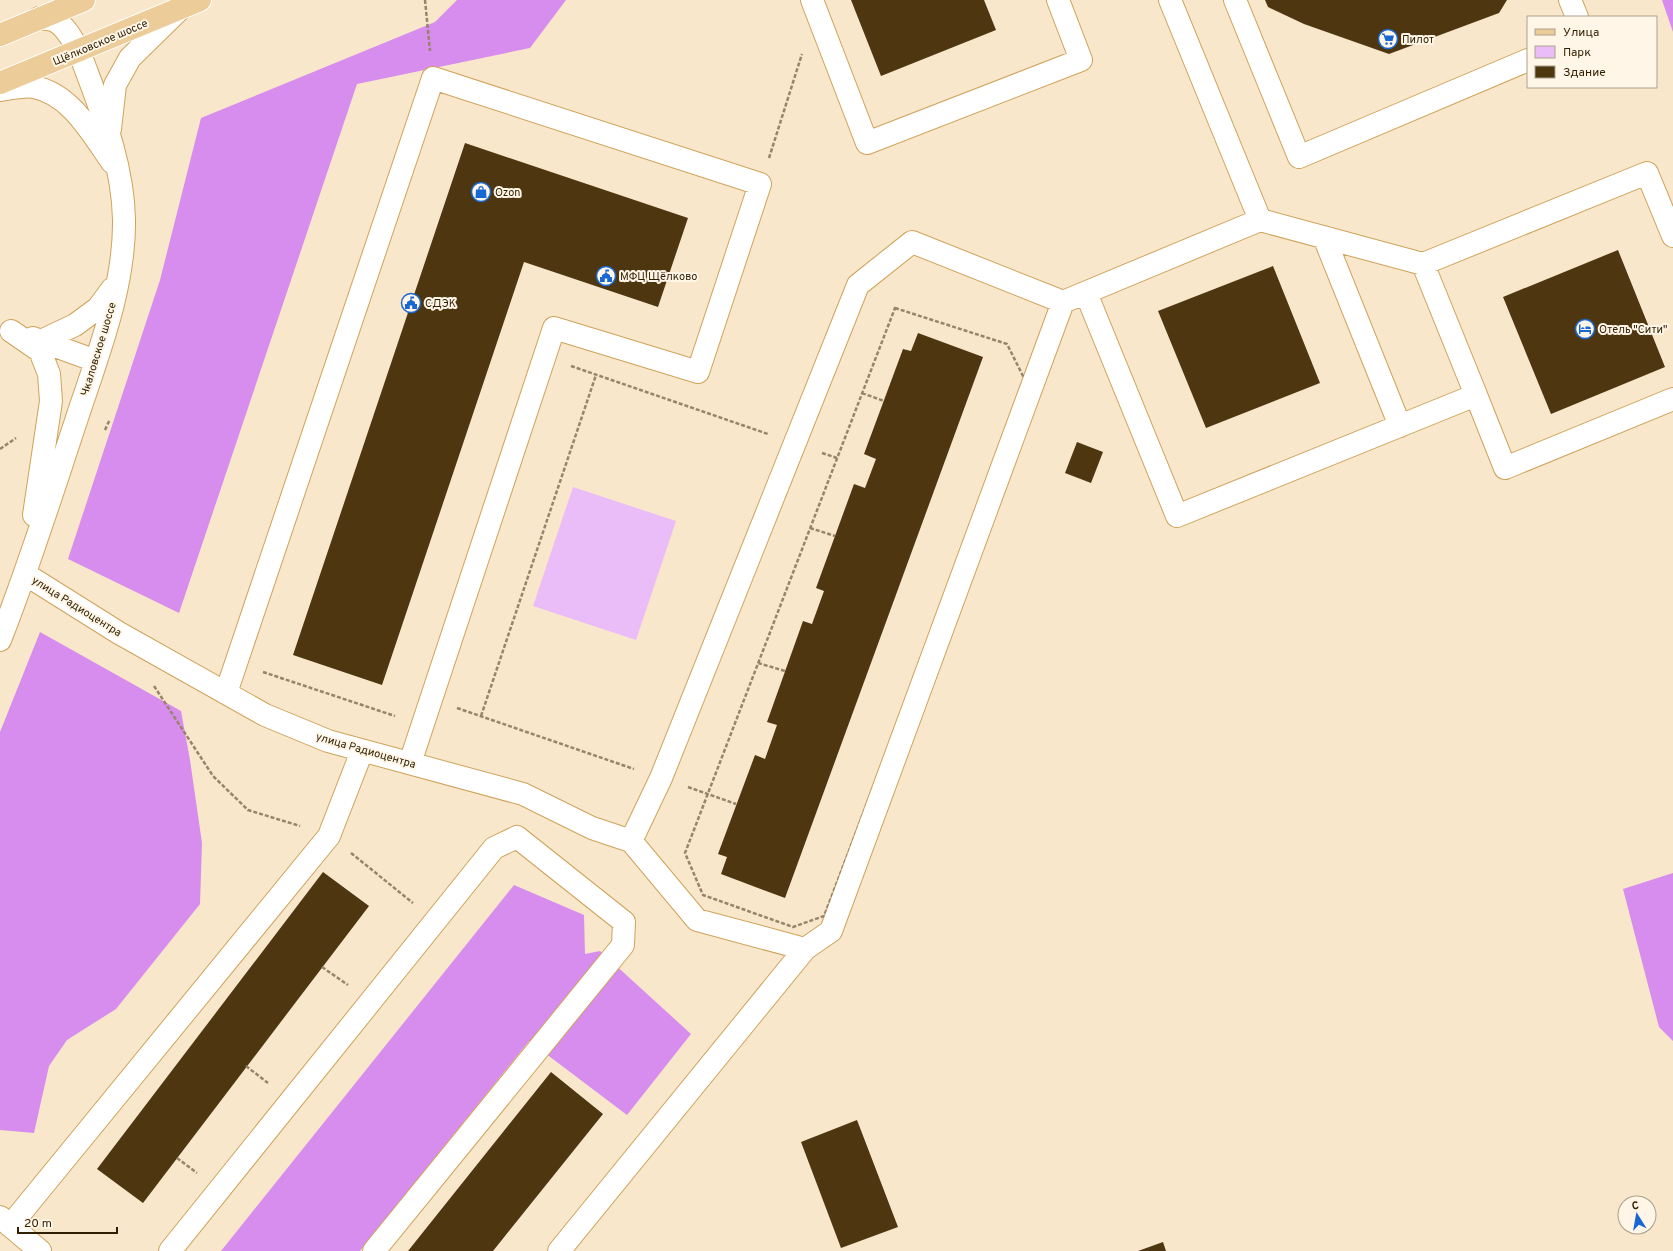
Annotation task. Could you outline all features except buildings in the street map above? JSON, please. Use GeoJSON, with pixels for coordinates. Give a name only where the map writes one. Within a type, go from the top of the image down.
{"type":"FeatureCollection","features":[{"type":"Feature","properties":{"kind":"main road"},"geometry":{"type":"LineString","coordinates":[[0,35],[84,0]]}},
{"type":"Feature","properties":{"kind":"main road","name":"Щёлковское шоссе"},"geometry":{"type":"LineString","coordinates":[[0,83],[190,4]]}},
{"type":"Feature","properties":{"kind":"street"},"geometry":{"type":"LineString","coordinates":[[814,5],[867,143],[1081,60],[1058,0]]}},
{"type":"Feature","properties":{"kind":"street"},"geometry":{"type":"LineString","coordinates":[[1170,0],[1260,220]]}},
{"type":"Feature","properties":{"kind":"street"},"geometry":{"type":"LineString","coordinates":[[1235,0],[1299,157],[1527,60]]}},
{"type":"Feature","properties":{"kind":"street"},"geometry":{"type":"LineString","coordinates":[[1570,0],[1577,16]]}},
{"type":"Feature","properties":{"kind":"street"},"geometry":{"type":"LineString","coordinates":[[110,134],[115,85],[130,58],[190,4]]}},
{"type":"Feature","properties":{"kind":"street","name":"Чкаловское шоссе"},"geometry":{"type":"LineString","coordinates":[[0,640],[25,574],[96,361],[120,278],[124,220],[118,171],[110,134],[79,51],[64,28],[55,21],[39,18]]}},
{"type":"Feature","properties":{"kind":"street"},"geometry":{"type":"LineString","coordinates":[[226,693],[432,78],[760,184],[698,372],[554,328],[410,764]]}},
{"type":"Feature","properties":{"kind":"street"},"geometry":{"type":"LineString","coordinates":[[0,90],[33,87],[57,97],[79,116],[118,171]]}},
{"type":"Feature","properties":{"kind":"street"},"geometry":{"type":"LineString","coordinates":[[804,950],[697,920],[650,866],[631,841],[661,778],[858,285],[912,242],[1063,302],[1260,220],[1423,264],[1647,173],[1673,236]]}},
{"type":"Feature","properties":{"kind":"street"},"geometry":{"type":"LineString","coordinates":[[1324,237],[1400,426]]}},
{"type":"Feature","properties":{"kind":"street"},"geometry":{"type":"LineString","coordinates":[[1423,264],[1505,468],[1673,399]]}},
{"type":"Feature","properties":{"kind":"street"},"geometry":{"type":"LineString","coordinates":[[41,341],[75,325],[98,308],[120,278]]}},
{"type":"Feature","properties":{"kind":"street"},"geometry":{"type":"LineString","coordinates":[[1086,293],[1177,516],[1476,395]]}},
{"type":"Feature","properties":{"kind":"street"},"geometry":{"type":"LineString","coordinates":[[559,1251],[804,950],[831,931],[1063,302]]}},
{"type":"Feature","properties":{"kind":"street"},"geometry":{"type":"LineString","coordinates":[[5,328],[96,361]]}},
{"type":"Feature","properties":{"kind":"street"},"geometry":{"type":"LineString","coordinates":[[5,328],[40,351],[49,374],[51,401],[25,574]]}},
{"type":"Feature","properties":{"kind":"street","name":"улица Радиоцентра"},"geometry":{"type":"LineString","coordinates":[[25,574],[119,633],[265,715],[328,741],[523,794],[592,828],[631,841]]}},
{"type":"Feature","properties":{"kind":"street"},"geometry":{"type":"LineString","coordinates":[[40,1251],[5,1221],[329,836],[362,751]]}},
{"type":"Feature","properties":{"kind":"street"},"geometry":{"type":"LineString","coordinates":[[170,1251],[494,848],[517,838],[624,922],[623,945],[374,1251]]}},
{"type":"Feature","properties":{"kind":"path"},"geometry":{"type":"LineString","coordinates":[[426,0],[432,78]]}},
{"type":"Feature","properties":{"kind":"path"},"geometry":{"type":"LineString","coordinates":[[760,184],[814,5]]}},
{"type":"Feature","properties":{"kind":"path"},"geometry":{"type":"LineString","coordinates":[[895,308],[1007,344],[1028,386],[824,916],[793,927],[703,895],[685,853],[862,393],[895,308]]}},
{"type":"Feature","properties":{"kind":"path"},"geometry":{"type":"LineString","coordinates":[[545,357],[837,458]]}},
{"type":"Feature","properties":{"kind":"path"},"geometry":{"type":"LineString","coordinates":[[482,716],[596,375]]}},
{"type":"Feature","properties":{"kind":"path"},"geometry":{"type":"LineString","coordinates":[[862,393],[884,401]]}},
{"type":"Feature","properties":{"kind":"path"},"geometry":{"type":"LineString","coordinates":[[810,528],[835,536]]}},
{"type":"Feature","properties":{"kind":"path"},"geometry":{"type":"LineString","coordinates":[[236,663],[423,725]]}},
{"type":"Feature","properties":{"kind":"path"},"geometry":{"type":"LineString","coordinates":[[758,663],[785,672]]}},
{"type":"Feature","properties":{"kind":"path"},"geometry":{"type":"LineString","coordinates":[[153,685],[212,776],[248,810],[329,836],[435,921]]}},
{"type":"Feature","properties":{"kind":"path"},"geometry":{"type":"LineString","coordinates":[[431,699],[736,804]]}},
{"type":"Feature","properties":{"kind":"green space"},"geometry":{"type":"Polygon","coordinates":[[[573,487],[676,521],[636,640],[533,606],[573,487]]]}},
{"type":"Feature","properties":{"kind":"shaded area"},"geometry":{"type":"Polygon","coordinates":[[[457,0],[566,0],[530,48],[357,84],[179,613],[68,559],[160,280],[201,118],[435,22],[457,0]]]}},
{"type":"Feature","properties":{"kind":"shaded area"},"geometry":{"type":"Polygon","coordinates":[[[1662,0],[1673,0],[1673,32],[1662,0]]]}},
{"type":"Feature","properties":{"kind":"shaded area"},"geometry":{"type":"Polygon","coordinates":[[[40,632],[181,711],[202,843],[200,904],[116,1009],[67,1040],[49,1066],[34,1133],[0,1130],[0,732],[40,632]]]}},
{"type":"Feature","properties":{"kind":"shaded area"},"geometry":{"type":"Polygon","coordinates":[[[1673,873],[1673,1041],[1659,1027],[1623,889],[1673,873]]]}},
{"type":"Feature","properties":{"kind":"shaded area"},"geometry":{"type":"Polygon","coordinates":[[[514,885],[584,915],[585,954],[600,951],[691,1034],[627,1115],[529,1041],[360,1251],[221,1251],[514,885]]]}},
{"type":"Feature","properties":{"kind":"place","name":"Пилот"},"geometry":{"type":"Point","coordinates":[1388,39]}},
{"type":"Feature","properties":{"kind":"place","name":"Ozon"},"geometry":{"type":"Point","coordinates":[481,192]}},
{"type":"Feature","properties":{"kind":"place","name":"МФЦ Щёлково"},"geometry":{"type":"Point","coordinates":[606,276]}},
{"type":"Feature","properties":{"kind":"place","name":"СДЭК"},"geometry":{"type":"Point","coordinates":[411,303]}},
{"type":"Feature","properties":{"kind":"place","name":"Отель \"Сити\""},"geometry":{"type":"Point","coordinates":[1585,329]}}]}
